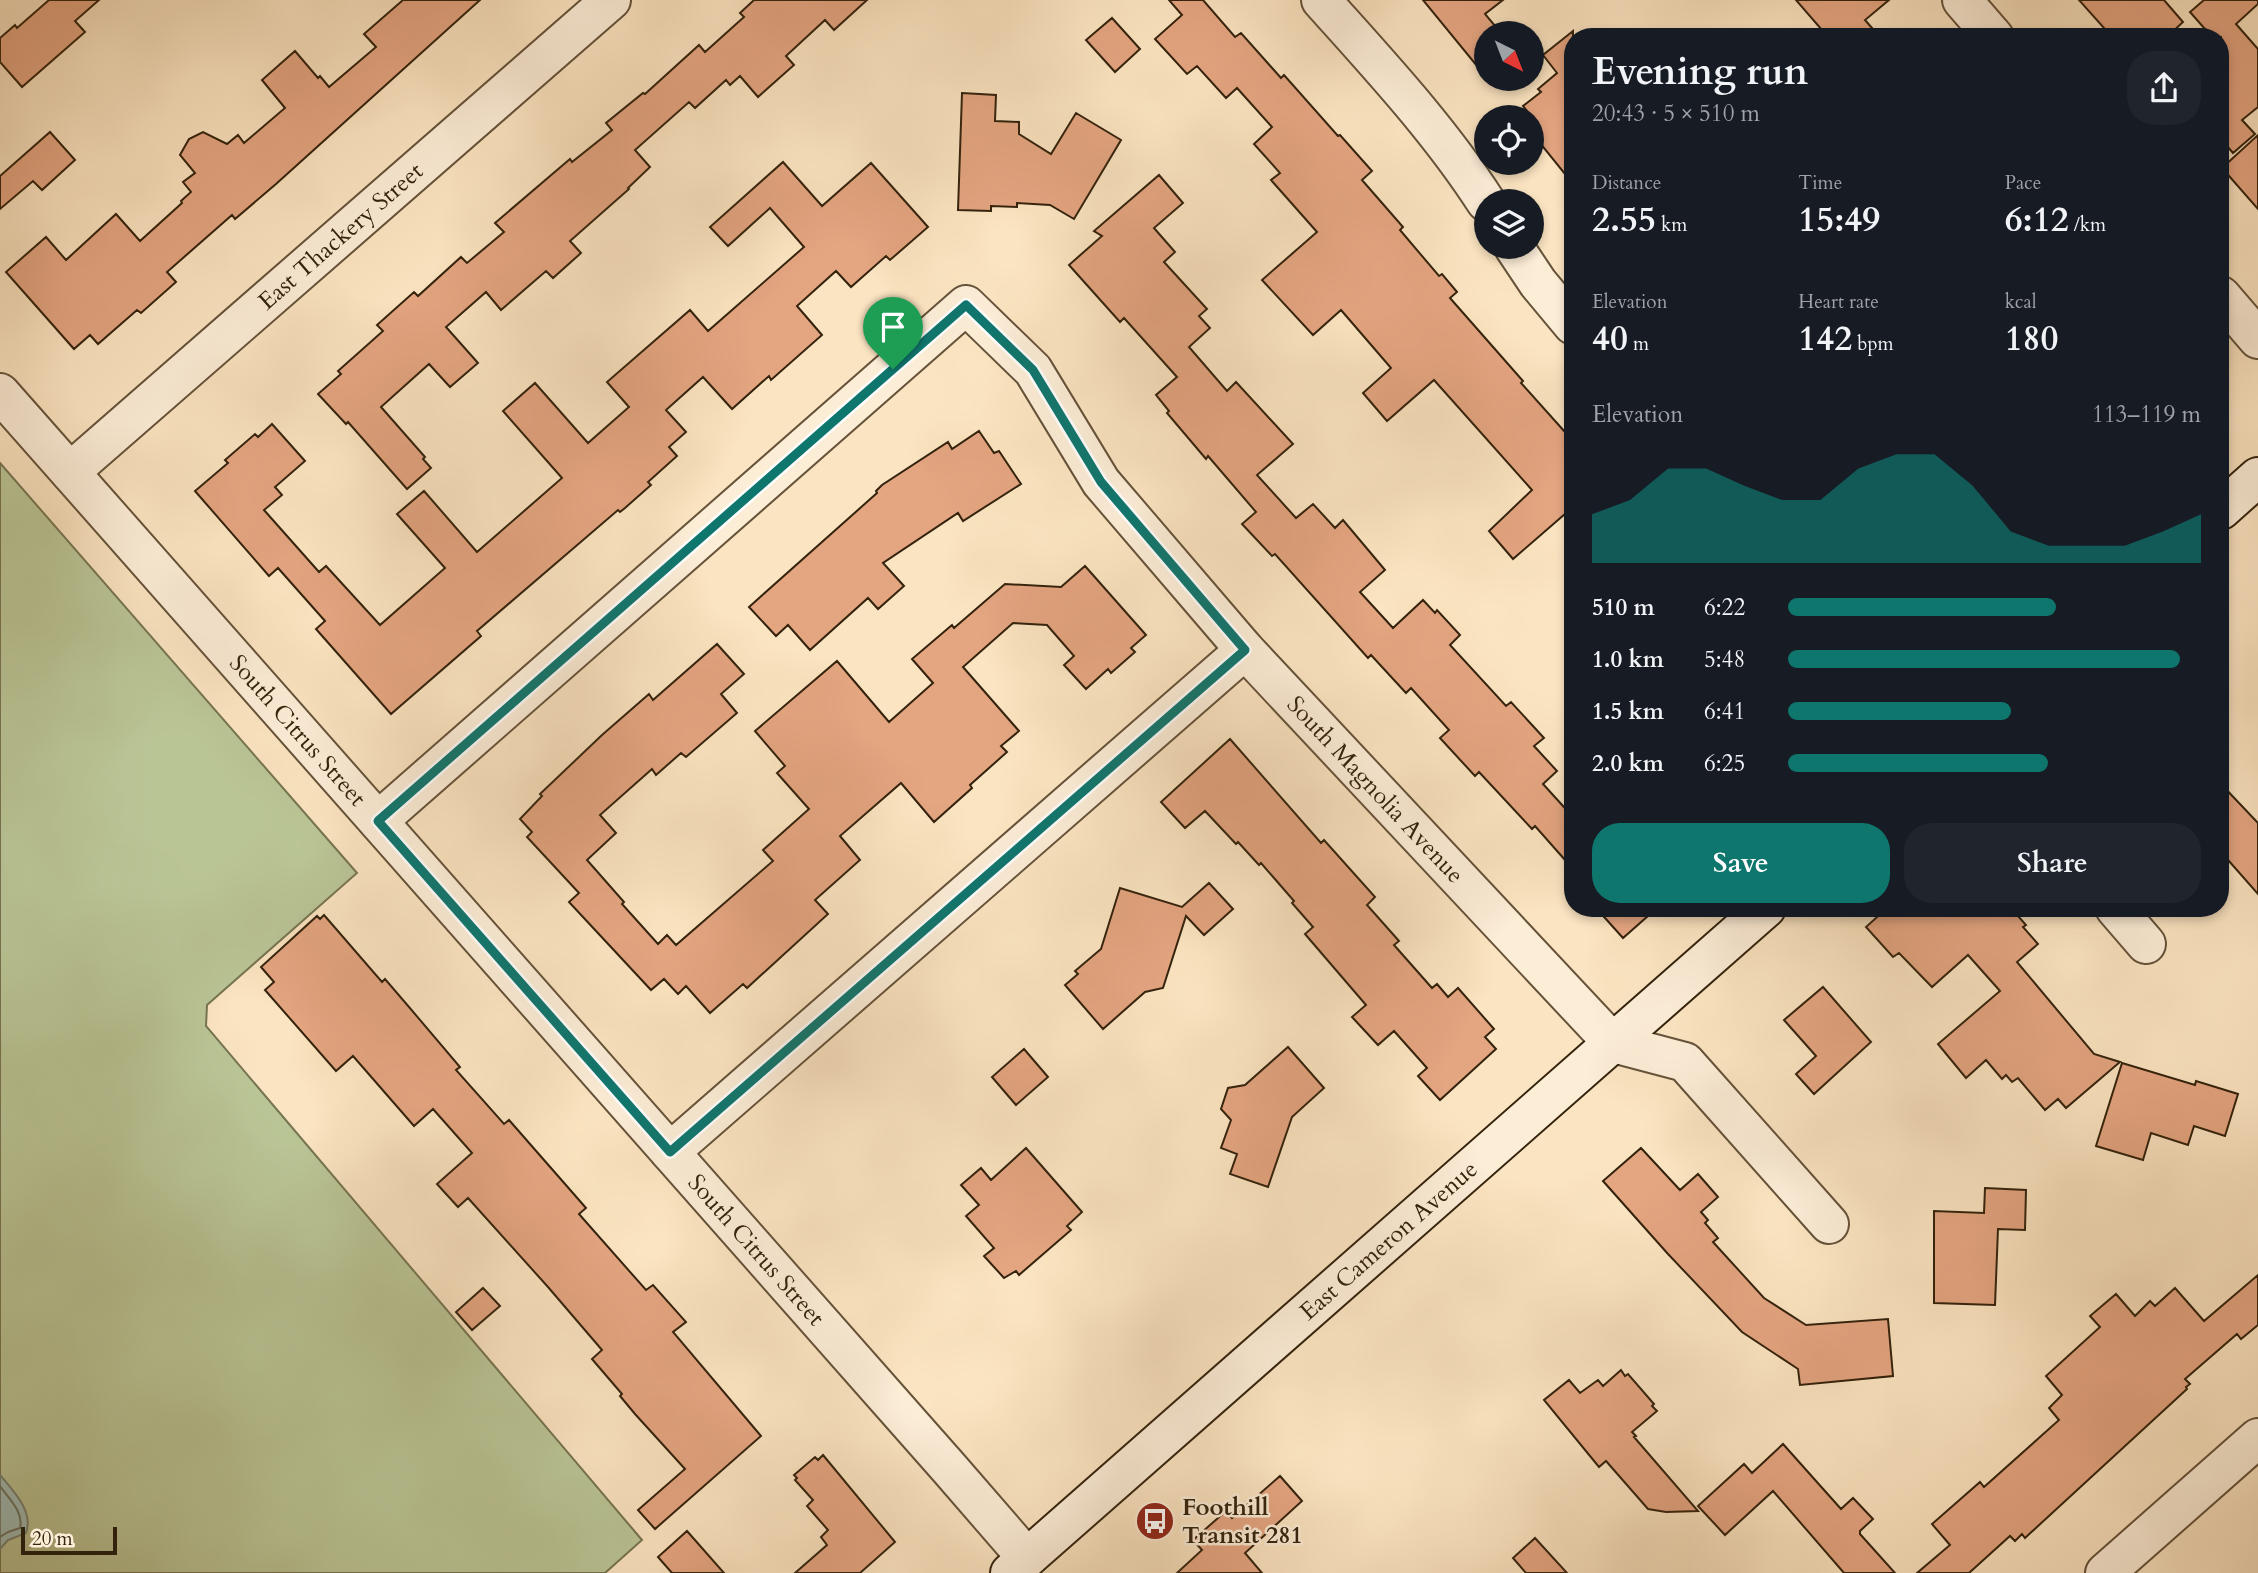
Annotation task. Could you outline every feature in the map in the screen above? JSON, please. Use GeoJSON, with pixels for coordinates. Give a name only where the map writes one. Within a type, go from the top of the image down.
{"type":"FeatureCollection","features":[{"type":"Feature","properties":{"kind":"street","name":"East Thackery Street"},"geometry":{"type":"LineString","coordinates":[[70,472],[611,0]]}},
{"type":"Feature","properties":{"kind":"street"},"geometry":{"type":"LineString","coordinates":[[1321,0],[1460,163],[1477,189]]}},
{"type":"Feature","properties":{"kind":"street"},"geometry":{"type":"LineString","coordinates":[[1962,0],[1986,28]]}},
{"type":"Feature","properties":{"kind":"street"},"geometry":{"type":"LineString","coordinates":[[1522,259],[1564,314]]}},
{"type":"Feature","properties":{"kind":"street","name":"South Magnolia Avenue"},"geometry":{"type":"LineString","coordinates":[[378,821],[966,305],[1033,370],[1101,482],[1245,650],[1613,1044]]}},
{"type":"Feature","properties":{"kind":"street"},"geometry":{"type":"LineString","coordinates":[[2229,305],[2258,339]]}},
{"type":"Feature","properties":{"kind":"street","name":"South Citrus Street"},"geometry":{"type":"LineString","coordinates":[[0,393],[670,1152],[1025,1568]]}},
{"type":"Feature","properties":{"kind":"street"},"geometry":{"type":"LineString","coordinates":[[2229,503],[2258,477]]}},
{"type":"Feature","properties":{"kind":"street"},"geometry":{"type":"LineString","coordinates":[[670,1152],[1245,650]]}},
{"type":"Feature","properties":{"kind":"street","name":"East Cameron Avenue"},"geometry":{"type":"LineString","coordinates":[[1025,1568],[1756,917]]}},
{"type":"Feature","properties":{"kind":"street"},"geometry":{"type":"LineString","coordinates":[[2123,917],[2146,944]]}},
{"type":"Feature","properties":{"kind":"street"},"geometry":{"type":"LineString","coordinates":[[1613,1044],[1685,1062],[1829,1224]]}},
{"type":"Feature","properties":{"kind":"street"},"geometry":{"type":"LineString","coordinates":[[2105,1573],[2258,1438]]}},
{"type":"Feature","properties":{"kind":"green space"},"geometry":{"type":"Polygon","coordinates":[[[0,463],[357,873],[207,1005],[206,1026],[642,1540],[605,1573],[0,1573],[0,463]]]}},
{"type":"Feature","properties":{"kind":"water"},"geometry":{"type":"Polygon","coordinates":[[[0,1475],[25,1509],[28,1525],[26,1533],[8,1540],[0,1549],[0,1475]]]}},
{"type":"Feature","properties":{"kind":"building"},"geometry":{"type":"Polygon","coordinates":[[[49,0],[99,0],[75,21],[85,32],[22,87],[0,62],[0,38],[15,25],[17,28],[49,0]]]}},
{"type":"Feature","properties":{"kind":"building"},"geometry":{"type":"Polygon","coordinates":[[[403,0],[480,0],[276,184],[235,219],[232,215],[167,272],[176,282],[141,313],[137,310],[98,344],[90,335],[74,349],[6,272],[46,237],[66,260],[116,214],[140,241],[191,192],[183,182],[195,173],[180,155],[189,139],[203,132],[227,144],[238,135],[244,143],[285,108],[262,80],[295,51],[329,87],[376,47],[364,34],[403,0]]]}},
{"type":"Feature","properties":{"kind":"building"},"geometry":{"type":"Polygon","coordinates":[[[754,0],[867,0],[834,30],[825,20],[786,56],[794,65],[758,97],[740,76],[730,85],[726,80],[695,108],[689,102],[635,150],[650,167],[570,241],[581,253],[553,278],[546,271],[501,310],[486,292],[446,327],[478,363],[450,387],[429,364],[381,407],[425,457],[423,459],[431,468],[407,489],[348,422],[346,424],[318,394],[341,374],[338,371],[383,331],[377,325],[414,292],[418,296],[461,257],[467,263],[504,232],[495,223],[570,159],[572,162],[612,130],[606,123],[645,94],[699,45],[705,52],[744,17],[740,13],[754,0]]]}},
{"type":"Feature","properties":{"kind":"building"},"geometry":{"type":"Polygon","coordinates":[[[1169,0],[1203,0],[1235,37],[1241,33],[1281,78],[1284,75],[1338,136],[1340,135],[1372,171],[1362,180],[1403,227],[1400,230],[1439,276],[1442,274],[1457,292],[1450,298],[1564,431],[1564,515],[1513,559],[1489,531],[1532,490],[1434,380],[1387,421],[1363,393],[1391,368],[1341,310],[1313,335],[1262,280],[1317,232],[1271,180],[1280,173],[1254,144],[1272,127],[1237,88],[1226,98],[1197,66],[1187,74],[1155,39],[1182,15],[1169,0]]]}},
{"type":"Feature","properties":{"kind":"building"},"geometry":{"type":"Polygon","coordinates":[[[1423,0],[1503,0],[1485,14],[1491,21],[1474,21],[1474,62],[1423,0]]]}},
{"type":"Feature","properties":{"kind":"building"},"geometry":{"type":"Polygon","coordinates":[[[1796,0],[1889,0],[1865,20],[1872,28],[1820,28],[1796,0]]]}},
{"type":"Feature","properties":{"kind":"building"},"geometry":{"type":"Polygon","coordinates":[[[2079,0],[2164,0],[2183,22],[2177,28],[2104,28],[2079,0]]]}},
{"type":"Feature","properties":{"kind":"building"},"geometry":{"type":"Polygon","coordinates":[[[2204,0],[2258,0],[2258,4],[2236,24],[2258,49],[2258,107],[2242,120],[2255,134],[2233,153],[2229,148],[2229,28],[2204,28],[2190,12],[2204,0]]]}},
{"type":"Feature","properties":{"kind":"building"},"geometry":{"type":"Polygon","coordinates":[[[1112,18],[1140,49],[1115,72],[1086,40],[1112,18]]]}},
{"type":"Feature","properties":{"kind":"building"},"geometry":{"type":"Polygon","coordinates":[[[1564,38],[1564,173],[1544,148],[1544,105],[1524,105],[1540,91],[1544,91],[1544,84],[1557,73],[1544,54],[1564,38]]]}},
{"type":"Feature","properties":{"kind":"building"},"geometry":{"type":"Polygon","coordinates":[[[962,93],[996,95],[995,121],[1019,122],[1019,134],[1051,154],[1076,113],[1121,140],[1074,219],[1050,205],[1017,203],[1017,207],[991,206],[991,211],[958,210],[962,93]]]}},
{"type":"Feature","properties":{"kind":"building"},"geometry":{"type":"Polygon","coordinates":[[[50,132],[75,160],[42,190],[33,181],[0,209],[0,176],[50,132]]]}},
{"type":"Feature","properties":{"kind":"building"},"geometry":{"type":"Polygon","coordinates":[[[2258,135],[2258,209],[2229,176],[2229,162],[2258,135]]]}},
{"type":"Feature","properties":{"kind":"building"},"geometry":{"type":"Polygon","coordinates":[[[783,162],[822,206],[871,163],[928,227],[890,260],[886,256],[851,287],[836,271],[797,306],[822,335],[771,380],[769,376],[732,409],[703,377],[666,410],[686,432],[669,447],[677,456],[648,482],[651,485],[477,631],[481,636],[391,714],[316,629],[325,621],[278,568],[269,576],[195,491],[228,463],[225,460],[255,434],[258,437],[272,424],[305,461],[275,487],[282,495],[264,510],[319,572],[326,566],[380,625],[445,568],[397,514],[424,491],[477,552],[562,478],[503,411],[535,383],[588,443],[629,407],[607,382],[690,310],[708,331],[804,247],[770,208],[728,246],[710,227],[783,162]]]}},
{"type":"Feature","properties":{"kind":"building"},"geometry":{"type":"Polygon","coordinates":[[[1159,175],[1183,203],[1154,228],[1175,252],[1164,262],[1207,309],[1199,316],[1210,328],[1189,347],[1227,391],[1236,382],[1293,444],[1257,475],[1296,518],[1313,504],[1335,528],[1343,520],[1385,570],[1360,592],[1393,628],[1423,600],[1435,613],[1437,610],[1460,635],[1450,645],[1506,706],[1511,702],[1544,738],[1534,746],[1557,771],[1543,784],[1564,807],[1564,859],[1535,826],[1532,829],[1479,772],[1475,776],[1440,738],[1449,730],[1411,688],[1406,693],[1371,655],[1368,658],[1275,554],[1272,556],[1242,524],[1256,512],[1208,456],[1206,459],[1167,413],[1169,411],[1156,395],[1177,377],[1124,318],[1120,322],[1069,265],[1102,236],[1094,231],[1159,175]]]}},
{"type":"Feature","properties":{"kind":"building"},"geometry":{"type":"Polygon","coordinates":[[[979,431],[994,453],[999,451],[1021,484],[963,521],[958,513],[883,563],[904,586],[878,609],[868,598],[810,650],[788,625],[776,636],[749,607],[877,493],[882,485],[948,442],[952,449],[979,431]]]}},
{"type":"Feature","properties":{"kind":"building"},"geometry":{"type":"Polygon","coordinates":[[[1085,566],[1146,635],[1131,648],[1135,652],[1111,673],[1108,669],[1086,689],[1064,665],[1074,656],[1047,625],[1013,623],[963,667],[1019,731],[1001,746],[1007,752],[934,822],[901,783],[840,836],[860,860],[815,900],[828,914],[747,988],[743,984],[710,1013],[686,986],[678,994],[664,979],[651,990],[569,902],[579,893],[527,837],[532,832],[520,819],[542,796],[540,794],[649,694],[653,700],[717,644],[744,674],[721,694],[737,713],[686,757],[681,753],[656,775],[652,769],[600,815],[616,833],[587,860],[658,944],[667,935],[676,945],[773,861],[763,850],[809,809],[777,773],[785,766],[755,731],[837,661],[889,722],[933,683],[912,659],[952,625],[954,628],[1005,584],[1061,587],[1085,566]]]}},
{"type":"Feature","properties":{"kind":"building"},"geometry":{"type":"Polygon","coordinates":[[[1230,739],[1321,843],[1324,840],[1375,897],[1367,905],[1399,941],[1394,945],[1432,988],[1437,984],[1448,997],[1458,988],[1494,1029],[1485,1037],[1496,1049],[1440,1100],[1418,1076],[1427,1068],[1394,1031],[1378,1045],[1352,1017],[1366,1005],[1305,934],[1313,927],[1261,863],[1259,865],[1238,842],[1236,844],[1205,811],[1185,828],[1161,802],[1230,739]]]}},
{"type":"Feature","properties":{"kind":"building"},"geometry":{"type":"Polygon","coordinates":[[[2229,792],[2258,823],[2258,894],[2229,861],[2229,792]]]}},
{"type":"Feature","properties":{"kind":"building"},"geometry":{"type":"Polygon","coordinates":[[[1209,883],[1233,909],[1204,935],[1186,916],[1163,988],[1145,992],[1103,1029],[1065,985],[1078,974],[1075,971],[1101,949],[1120,888],[1182,907],[1209,883]]]}},
{"type":"Feature","properties":{"kind":"building"},"geometry":{"type":"Polygon","coordinates":[[[324,915],[382,982],[385,979],[460,1067],[456,1070],[504,1124],[509,1120],[586,1208],[579,1214],[646,1290],[653,1285],[686,1322],[673,1332],[761,1436],[655,1529],[638,1510],[685,1469],[635,1414],[592,1359],[602,1350],[548,1287],[468,1198],[458,1207],[437,1184],[472,1153],[433,1109],[414,1126],[353,1056],[336,1071],[265,990],[274,982],[261,967],[317,916],[320,919],[324,915]]]}},
{"type":"Feature","properties":{"kind":"building"},"geometry":{"type":"Polygon","coordinates":[[[1604,917],[1647,917],[1623,938],[1604,917]]]}},
{"type":"Feature","properties":{"kind":"building"},"geometry":{"type":"Polygon","coordinates":[[[1877,917],[2019,917],[2026,925],[2023,927],[2038,944],[2017,962],[2094,1054],[2120,1062],[2066,1108],[2058,1099],[2045,1110],[2018,1078],[2012,1082],[2006,1075],[2002,1079],[1986,1060],[1966,1078],[1938,1044],[2000,991],[1968,955],[1932,987],[1899,953],[1893,957],[1866,927],[1877,917]]]}},
{"type":"Feature","properties":{"kind":"building"},"geometry":{"type":"Polygon","coordinates":[[[1823,987],[1871,1042],[1814,1094],[1796,1074],[1816,1056],[1784,1020],[1823,987]]]}},
{"type":"Feature","properties":{"kind":"building"},"geometry":{"type":"Polygon","coordinates":[[[1288,1047],[1324,1088],[1292,1117],[1268,1187],[1230,1174],[1237,1154],[1221,1148],[1231,1120],[1221,1109],[1228,1088],[1245,1085],[1288,1047]]]}},
{"type":"Feature","properties":{"kind":"building"},"geometry":{"type":"Polygon","coordinates":[[[1024,1049],[1048,1077],[1016,1105],[992,1077],[1024,1049]]]}},
{"type":"Feature","properties":{"kind":"building"},"geometry":{"type":"Polygon","coordinates":[[[2122,1063],[2195,1085],[2196,1081],[2238,1094],[2225,1136],[2194,1126],[2188,1145],[2151,1133],[2143,1160],[2096,1146],[2122,1063]]]}},
{"type":"Feature","properties":{"kind":"building"},"geometry":{"type":"Polygon","coordinates":[[[1026,1148],[1082,1212],[1067,1226],[1071,1230],[1019,1275],[1016,1271],[1004,1278],[984,1256],[994,1248],[966,1216],[979,1205],[961,1185],[981,1168],[991,1180],[1026,1148]]]}},
{"type":"Feature","properties":{"kind":"building"},"geometry":{"type":"Polygon","coordinates":[[[1641,1148],[1680,1190],[1698,1174],[1718,1197],[1701,1212],[1708,1220],[1705,1223],[1718,1238],[1713,1242],[1764,1298],[1806,1325],[1888,1319],[1893,1376],[1800,1385],[1798,1369],[1742,1332],[1603,1181],[1641,1148]]]}},
{"type":"Feature","properties":{"kind":"building"},"geometry":{"type":"Polygon","coordinates":[[[1985,1188],[2026,1190],[2025,1230],[1998,1229],[1995,1305],[1934,1303],[1934,1211],[1984,1213],[1985,1188]]]}},
{"type":"Feature","properties":{"kind":"building"},"geometry":{"type":"Polygon","coordinates":[[[2258,1275],[2258,1325],[2241,1339],[2237,1334],[2185,1379],[2190,1384],[2187,1389],[2025,1538],[2022,1534],[2015,1541],[2010,1536],[1969,1573],[1917,1573],[1950,1545],[1932,1524],[1980,1482],[1984,1487],[2059,1420],[2049,1408],[2062,1395],[2046,1376],[2100,1327],[2090,1316],[2116,1294],[2135,1316],[2150,1301],[2155,1306],[2175,1288],[2204,1321],[2258,1275]]]}},
{"type":"Feature","properties":{"kind":"building"},"geometry":{"type":"Polygon","coordinates":[[[483,1288],[500,1306],[472,1330],[456,1312],[483,1288]]]}},
{"type":"Feature","properties":{"kind":"building"},"geometry":{"type":"Polygon","coordinates":[[[1621,1370],[1625,1376],[1628,1374],[1657,1411],[1632,1432],[1636,1436],[1634,1437],[1698,1511],[1666,1512],[1648,1509],[1606,1461],[1599,1467],[1544,1400],[1569,1380],[1580,1393],[1598,1380],[1603,1386],[1621,1370]]]}},
{"type":"Feature","properties":{"kind":"building"},"geometry":{"type":"Polygon","coordinates":[[[1783,1444],[1841,1509],[1853,1498],[1873,1519],[1860,1534],[1895,1573],[1844,1573],[1773,1491],[1725,1535],[1698,1506],[1744,1464],[1752,1473],[1783,1444]]]}},
{"type":"Feature","properties":{"kind":"building"},"geometry":{"type":"Polygon","coordinates":[[[823,1455],[895,1542],[860,1573],[795,1573],[827,1545],[821,1537],[828,1530],[807,1506],[813,1500],[795,1480],[797,1478],[794,1475],[815,1457],[818,1460],[823,1455]]]}},
{"type":"Feature","properties":{"kind":"building"},"geometry":{"type":"Polygon","coordinates":[[[1280,1476],[1302,1501],[1245,1553],[1262,1573],[1177,1573],[1202,1550],[1193,1540],[1226,1511],[1232,1518],[1280,1476]]]}},
{"type":"Feature","properties":{"kind":"building"},"geometry":{"type":"Polygon","coordinates":[[[687,1531],[724,1573],[672,1573],[658,1557],[687,1531]]]}},
{"type":"Feature","properties":{"kind":"building"},"geometry":{"type":"Polygon","coordinates":[[[1535,1538],[1567,1573],[1526,1573],[1513,1558],[1535,1538]]]}},
{"type":"Feature","properties":{"kind":"place","name":"Foothill Transit 281"},"geometry":{"type":"Point","coordinates":[1155,1521]}},
{"type":"Feature","properties":{"kind":"route"},"geometry":{"type":"LineString","coordinates":[[966,305],[1033,370],[1101,482],[1245,650],[670,1152],[378,821],[893,369],[966,305]]}}]}
